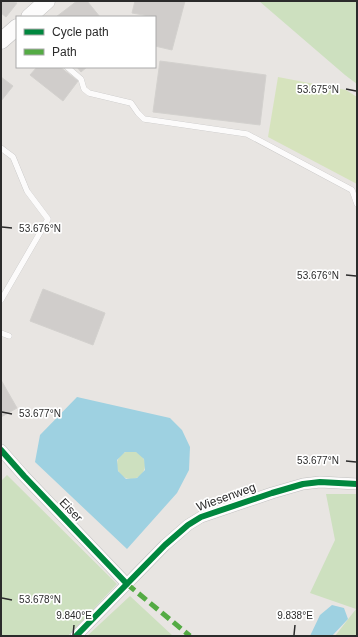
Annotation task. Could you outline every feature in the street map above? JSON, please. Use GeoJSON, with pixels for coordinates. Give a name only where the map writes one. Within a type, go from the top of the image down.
{"type":"FeatureCollection","features":[{"type":"Feature","properties":{"kind":"main road"},"geometry":{"type":"LineString","coordinates":[[30,16],[47,1]]}},
{"type":"Feature","properties":{"kind":"main road"},"geometry":{"type":"LineString","coordinates":[[1,41],[16,28]]}},
{"type":"Feature","properties":{"kind":"street","name":"Eiser"},"geometry":{"type":"LineString","coordinates":[[1,450],[127,584]]}},
{"type":"Feature","properties":{"kind":"street","name":"Wiesenweg"},"geometry":{"type":"LineString","coordinates":[[76,636],[164,545],[188,525],[201,517],[303,484],[320,482],[357,484]]}},
{"type":"Feature","properties":{"kind":"lane"},"geometry":{"type":"LineString","coordinates":[[68,68],[81,79],[84,89],[89,93],[131,103],[138,113],[144,118],[247,134],[352,190],[357,204]]}},
{"type":"Feature","properties":{"kind":"lane"},"geometry":{"type":"LineString","coordinates":[[1,148],[12,157],[27,191],[48,219],[1,300]]}},
{"type":"Feature","properties":{"kind":"lane"},"geometry":{"type":"LineString","coordinates":[[1,332],[9,336]]}},
{"type":"Feature","properties":{"kind":"green space"},"geometry":{"type":"Polygon","coordinates":[[[259,1],[357,1],[357,84],[345,75],[259,1]]]}},
{"type":"Feature","properties":{"kind":"green space"},"geometry":{"type":"Polygon","coordinates":[[[278,77],[346,90],[357,97],[357,184],[268,137],[278,77]]]}},
{"type":"Feature","properties":{"kind":"green space"},"geometry":{"type":"Polygon","coordinates":[[[131,451],[141,455],[145,465],[141,475],[131,479],[121,475],[117,465],[121,455],[131,451]]]}},
{"type":"Feature","properties":{"kind":"green space"},"geometry":{"type":"Polygon","coordinates":[[[7,475],[117,584],[68,636],[1,636],[1,481],[7,475]]]}},
{"type":"Feature","properties":{"kind":"green space"},"geometry":{"type":"Polygon","coordinates":[[[326,494],[357,494],[357,636],[335,636],[356,609],[310,593],[335,540],[326,494]]]}},
{"type":"Feature","properties":{"kind":"green space"},"geometry":{"type":"Polygon","coordinates":[[[130,596],[173,636],[87,636],[130,596]]]}},
{"type":"Feature","properties":{"kind":"water"},"geometry":{"type":"Polygon","coordinates":[[[77,397],[170,418],[182,430],[190,447],[189,470],[177,493],[127,549],[35,462],[40,435],[77,397]],[[125,452],[117,460],[118,471],[126,479],[137,478],[145,470],[144,459],[136,452],[125,452]]]}},
{"type":"Feature","properties":{"kind":"water"},"geometry":{"type":"Polygon","coordinates":[[[332,605],[344,608],[348,619],[332,636],[310,636],[320,615],[332,605]]]}},
{"type":"Feature","properties":{"kind":"building"},"geometry":{"type":"Polygon","coordinates":[[[1,1],[17,3],[6,17],[1,13],[1,1]]]}},
{"type":"Feature","properties":{"kind":"building"},"geometry":{"type":"Polygon","coordinates":[[[77,1],[87,1],[99,16],[57,16],[77,1]]]}},
{"type":"Feature","properties":{"kind":"building"},"geometry":{"type":"Polygon","coordinates":[[[135,1],[185,1],[172,50],[156,46],[156,16],[132,13],[135,1]]]}},
{"type":"Feature","properties":{"kind":"building"},"geometry":{"type":"Polygon","coordinates":[[[160,61],[266,75],[260,125],[153,112],[160,61]]]}},
{"type":"Feature","properties":{"kind":"building"},"geometry":{"type":"Polygon","coordinates":[[[36,68],[61,68],[78,81],[63,101],[30,75],[36,68]]]}},
{"type":"Feature","properties":{"kind":"building"},"geometry":{"type":"Polygon","coordinates":[[[78,68],[86,68],[81,72],[78,68]]]}},
{"type":"Feature","properties":{"kind":"building"},"geometry":{"type":"Polygon","coordinates":[[[1,77],[13,86],[1,101],[1,77]]]}},
{"type":"Feature","properties":{"kind":"building"},"geometry":{"type":"Polygon","coordinates":[[[43,289],[105,313],[93,345],[30,321],[43,289]]]}},
{"type":"Feature","properties":{"kind":"building"},"geometry":{"type":"Polygon","coordinates":[[[1,380],[17,408],[1,417],[1,380]]]}},
{"type":"Feature","properties":{"kind":"marked path"},"geometry":{"type":"LineString","coordinates":[[127,584],[190,636]]}},
{"type":"Feature","properties":{"kind":"cycle path"},"geometry":{"type":"LineString","coordinates":[[1,450],[127,584]]}},
{"type":"Feature","properties":{"kind":"cycle path"},"geometry":{"type":"LineString","coordinates":[[76,636],[165,545],[188,525],[201,517],[303,484],[320,482],[357,484]]}}]}
